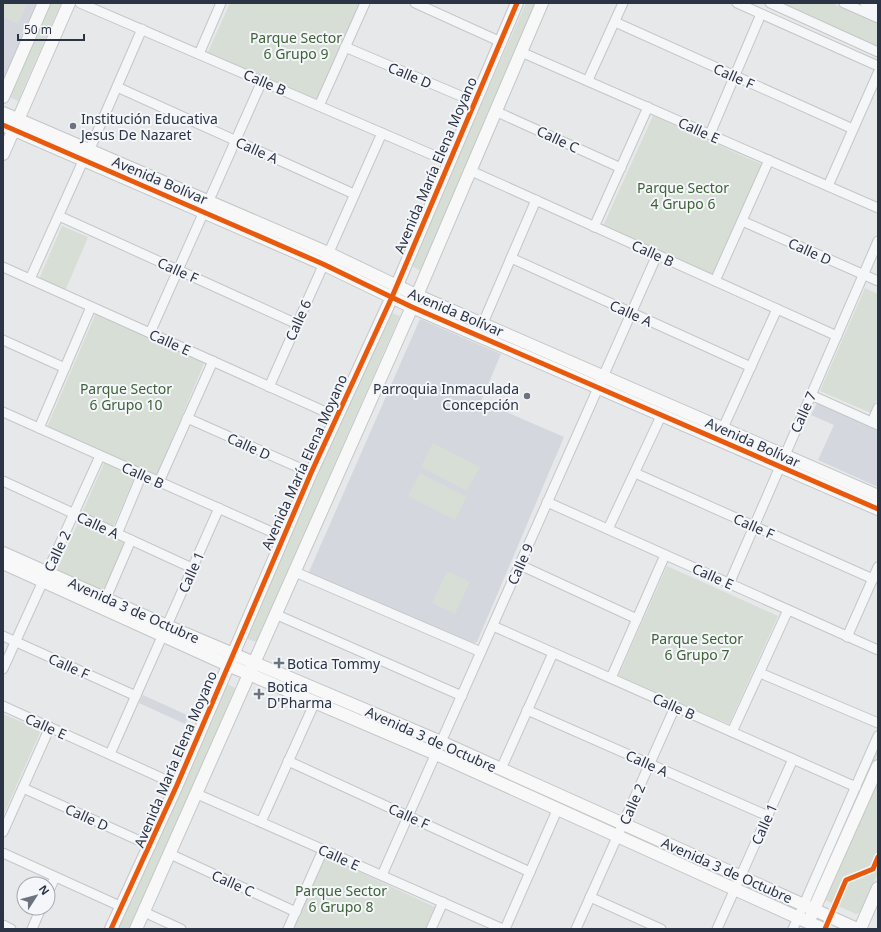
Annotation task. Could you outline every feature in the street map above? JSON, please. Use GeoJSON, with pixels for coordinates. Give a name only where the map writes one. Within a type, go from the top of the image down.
{"type":"FeatureCollection","features":[{"type":"Feature","properties":{"kind":"street"},"geometry":{"type":"LineString","coordinates":[[3,97],[44,3]]}},
{"type":"Feature","properties":{"kind":"street"},"geometry":{"type":"LineString","coordinates":[[3,154],[12,125],[69,3]]}},
{"type":"Feature","properties":{"kind":"street","name":"Calle B"},"geometry":{"type":"LineString","coordinates":[[80,3],[449,162]]}},
{"type":"Feature","properties":{"kind":"street"},"geometry":{"type":"LineString","coordinates":[[199,54],[221,3]]}},
{"type":"Feature","properties":{"kind":"street"},"geometry":{"type":"LineString","coordinates":[[319,106],[365,3]]}},
{"type":"Feature","properties":{"kind":"street"},"geometry":{"type":"LineString","coordinates":[[415,3],[436,7],[501,42]]}},
{"type":"Feature","properties":{"kind":"street","name":"Avenida María Elena Moyano"},"geometry":{"type":"LineString","coordinates":[[111,929],[177,785],[311,473],[392,297],[518,3]]}},
{"type":"Feature","properties":{"kind":"street"},"geometry":{"type":"LineString","coordinates":[[136,929],[412,307],[469,170],[542,3]]}},
{"type":"Feature","properties":{"kind":"street"},"geometry":{"type":"LineString","coordinates":[[588,80],[623,3]]}},
{"type":"Feature","properties":{"kind":"street"},"geometry":{"type":"LineString","coordinates":[[737,3],[878,66]]}},
{"type":"Feature","properties":{"kind":"street"},"geometry":{"type":"LineString","coordinates":[[770,3],[878,52]]}},
{"type":"Feature","properties":{"kind":"street"},"geometry":{"type":"LineString","coordinates":[[844,3],[878,18]]}},
{"type":"Feature","properties":{"kind":"street"},"geometry":{"type":"LineString","coordinates":[[865,3],[878,9]]}},
{"type":"Feature","properties":{"kind":"street"},"geometry":{"type":"LineString","coordinates":[[710,134],[761,14]]}},
{"type":"Feature","properties":{"kind":"street","name":"Calle F"},"geometry":{"type":"LineString","coordinates":[[614,22],[853,128]]}},
{"type":"Feature","properties":{"kind":"street"},"geometry":{"type":"LineString","coordinates":[[30,279],[142,29]]}},
{"type":"Feature","properties":{"kind":"street","name":"Calle D"},"geometry":{"type":"LineString","coordinates":[[345,47],[475,102]]}},
{"type":"Feature","properties":{"kind":"street","name":"Calle E"},"geometry":{"type":"LineString","coordinates":[[521,52],[878,208]]}},
{"type":"Feature","properties":{"kind":"street"},"geometry":{"type":"LineString","coordinates":[[828,186],[878,73]]}},
{"type":"Feature","properties":{"kind":"street"},"geometry":{"type":"LineString","coordinates":[[150,333],[262,81]]}},
{"type":"Feature","properties":{"kind":"street","name":"Calle A"},"geometry":{"type":"LineString","coordinates":[[117,86],[354,194]]}},
{"type":"Feature","properties":{"kind":"street"},"geometry":{"type":"LineString","coordinates":[[594,227],[648,107]]}},
{"type":"Feature","properties":{"kind":"street","name":"Calle C"},"geometry":{"type":"LineString","coordinates":[[495,111],[621,168]]}},
{"type":"Feature","properties":{"kind":"street","name":"Avenida Bolívar"},"geometry":{"type":"LineString","coordinates":[[3,113],[12,125],[326,259],[397,285],[416,295],[604,375],[878,496]]}},
{"type":"Feature","properties":{"kind":"street"},"geometry":{"type":"LineString","coordinates":[[326,259],[382,133]]}},
{"type":"Feature","properties":{"kind":"street"},"geometry":{"type":"LineString","coordinates":[[714,281],[769,160]]}},
{"type":"Feature","properties":{"kind":"street","name":"Calle B"},"geometry":{"type":"LineString","coordinates":[[469,170],[837,336]]}},
{"type":"Feature","properties":{"kind":"street"},"geometry":{"type":"LineString","coordinates":[[483,323],[536,200]]}},
{"type":"Feature","properties":{"kind":"street","name":"Calle F"},"geometry":{"type":"LineString","coordinates":[[59,216],[297,324]]}},
{"type":"Feature","properties":{"kind":"street","name":"Calle D"},"geometry":{"type":"LineString","coordinates":[[742,221],[878,281]]}},
{"type":"Feature","properties":{"kind":"street","name":"Calle 7"},"geometry":{"type":"LineString","coordinates":[[729,584],[878,241]]}},
{"type":"Feature","properties":{"kind":"street"},"geometry":{"type":"LineString","coordinates":[[604,375],[657,255]]}},
{"type":"Feature","properties":{"kind":"street","name":"Calle A"},"geometry":{"type":"LineString","coordinates":[[511,258],[751,367]]}},
{"type":"Feature","properties":{"kind":"street","name":"Avenida Bolívar"},"geometry":{"type":"LineString","coordinates":[[326,259],[412,307],[599,386],[878,509]]}},
{"type":"Feature","properties":{"kind":"street","name":"Calle 6"},"geometry":{"type":"LineString","coordinates":[[269,387],[326,259]]}},
{"type":"Feature","properties":{"kind":"street","name":"Calle E"},"geometry":{"type":"LineString","coordinates":[[3,267],[336,417]]}},
{"type":"Feature","properties":{"kind":"street"},"geometry":{"type":"LineString","coordinates":[[39,428],[91,306]]}},
{"type":"Feature","properties":{"kind":"street"},"geometry":{"type":"LineString","coordinates":[[723,428],[777,309]]}},
{"type":"Feature","properties":{"kind":"street"},"geometry":{"type":"LineString","coordinates":[[3,340],[65,368]]}},
{"type":"Feature","properties":{"kind":"street"},"geometry":{"type":"LineString","coordinates":[[159,482],[213,362]]}},
{"type":"Feature","properties":{"kind":"street","name":"Calle 9"},"geometry":{"type":"LineString","coordinates":[[439,748],[604,375]]}},
{"type":"Feature","properties":{"kind":"street"},"geometry":{"type":"LineString","coordinates":[[811,395],[875,423],[878,408]]}},
{"type":"Feature","properties":{"kind":"street","name":"Calle B"},"geometry":{"type":"LineString","coordinates":[[3,412],[283,537]]}},
{"type":"Feature","properties":{"kind":"street"},"geometry":{"type":"LineString","coordinates":[[608,530],[662,414]]}},
{"type":"Feature","properties":{"kind":"street","name":"Calle D"},"geometry":{"type":"LineString","coordinates":[[187,418],[311,473]]}},
{"type":"Feature","properties":{"kind":"street","name":"Calle 2"},"geometry":{"type":"LineString","coordinates":[[45,577],[100,456]]}},
{"type":"Feature","properties":{"kind":"street","name":"Calle F"},"geometry":{"type":"LineString","coordinates":[[635,473],[873,579]]}},
{"type":"Feature","properties":{"kind":"street"},"geometry":{"type":"LineString","coordinates":[[116,534],[142,474]]}},
{"type":"Feature","properties":{"kind":"street","name":"Calle A"},"geometry":{"type":"LineString","coordinates":[[3,482],[192,568]]}},
{"type":"Feature","properties":{"kind":"street","name":"Calle E"},"geometry":{"type":"LineString","coordinates":[[547,502],[878,650]]}},
{"type":"Feature","properties":{"kind":"street","name":"Calle 1"},"geometry":{"type":"LineString","coordinates":[[165,631],[219,508]]}},
{"type":"Feature","properties":{"kind":"street"},"geometry":{"type":"LineString","coordinates":[[106,598],[132,540]]}},
{"type":"Feature","properties":{"kind":"street","name":"Avenida 3 de Octubre"},"geometry":{"type":"LineString","coordinates":[[3,553],[45,577],[165,631],[439,748],[558,808],[735,889],[804,923],[823,929]]}},
{"type":"Feature","properties":{"kind":"street"},"geometry":{"type":"LineString","coordinates":[[611,678],[665,555]]}},
{"type":"Feature","properties":{"kind":"street","name":"Avenida 3 de Octubre"},"geometry":{"type":"LineString","coordinates":[[3,563],[106,598],[165,631]]}},
{"type":"Feature","properties":{"kind":"street"},"geometry":{"type":"LineString","coordinates":[[520,565],[637,619]]}},
{"type":"Feature","properties":{"kind":"street"},"geometry":{"type":"LineString","coordinates":[[847,636],[878,567]]}},
{"type":"Feature","properties":{"kind":"street"},"geometry":{"type":"LineString","coordinates":[[295,572],[481,652]]}},
{"type":"Feature","properties":{"kind":"street"},"geometry":{"type":"LineString","coordinates":[[3,669],[45,577]]}},
{"type":"Feature","properties":{"kind":"street"},"geometry":{"type":"LineString","coordinates":[[732,732],[788,610]]}},
{"type":"Feature","properties":{"kind":"street"},"geometry":{"type":"LineString","coordinates":[[276,614],[462,696]]}},
{"type":"Feature","properties":{"kind":"street","name":"Calle B"},"geometry":{"type":"LineString","coordinates":[[493,626],[856,787]]}},
{"type":"Feature","properties":{"kind":"street"},"geometry":{"type":"LineString","coordinates":[[110,754],[165,631]]}},
{"type":"Feature","properties":{"kind":"street","name":"Calle F"},"geometry":{"type":"LineString","coordinates":[[3,636],[136,696]]}},
{"type":"Feature","properties":{"kind":"street"},"geometry":{"type":"LineString","coordinates":[[500,769],[553,653]]}},
{"type":"Feature","properties":{"kind":"street","name":"Avenida 3 de Octubre"},"geometry":{"type":"LineString","coordinates":[[252,668],[315,702],[500,769],[809,906],[857,929]]}},
{"type":"Feature","properties":{"kind":"street"},"geometry":{"type":"LineString","coordinates":[[760,673],[878,723]]}},
{"type":"Feature","properties":{"kind":"street"},"geometry":{"type":"LineString","coordinates":[[261,822],[315,702]]}},
{"type":"Feature","properties":{"kind":"street","name":"Calle E"},"geometry":{"type":"LineString","coordinates":[[3,706],[177,785]]}},
{"type":"Feature","properties":{"kind":"street","name":"Calle 2"},"geometry":{"type":"LineString","coordinates":[[618,836],[675,707]]}},
{"type":"Feature","properties":{"kind":"street","name":"Calle A"},"geometry":{"type":"LineString","coordinates":[[527,710],[768,816]]}},
{"type":"Feature","properties":{"kind":"street"},"geometry":{"type":"LineString","coordinates":[[3,832],[50,727]]}},
{"type":"Feature","properties":{"kind":"street"},"geometry":{"type":"LineString","coordinates":[[792,929],[804,923],[809,906],[856,787],[878,736]]}},
{"type":"Feature","properties":{"kind":"street"},"geometry":{"type":"LineString","coordinates":[[382,875],[439,748]]}},
{"type":"Feature","properties":{"kind":"street","name":"Calle 1"},"geometry":{"type":"LineString","coordinates":[[735,889],[793,759]]}},
{"type":"Feature","properties":{"kind":"street","name":"Calle F"},"geometry":{"type":"LineString","coordinates":[[288,761],[530,872]]}},
{"type":"Feature","properties":{"kind":"street"},"geometry":{"type":"LineString","coordinates":[[809,906],[878,766]]}},
{"type":"Feature","properties":{"kind":"street","name":"Calle D"},"geometry":{"type":"LineString","coordinates":[[23,788],[150,846]]}},
{"type":"Feature","properties":{"kind":"street","name":"Calle E"},"geometry":{"type":"LineString","coordinates":[[197,794],[504,929]]}},
{"type":"Feature","properties":{"kind":"street"},"geometry":{"type":"LineString","coordinates":[[504,929],[558,808]]}},
{"type":"Feature","properties":{"kind":"street"},"geometry":{"type":"LineString","coordinates":[[576,929],[618,836]]}},
{"type":"Feature","properties":{"kind":"street"},"geometry":{"type":"LineString","coordinates":[[288,929],[324,850]]}},
{"type":"Feature","properties":{"kind":"street"},"geometry":{"type":"LineString","coordinates":[[3,853],[53,876]]}},
{"type":"Feature","properties":{"kind":"street","name":"Calle C"},"geometry":{"type":"LineString","coordinates":[[170,854],[296,912]]}},
{"type":"Feature","properties":{"kind":"street"},"geometry":{"type":"LineString","coordinates":[[56,877],[122,907]]}},
{"type":"Feature","properties":{"kind":"street"},"geometry":{"type":"LineString","coordinates":[[860,929],[878,888]]}},
{"type":"Feature","properties":{"kind":"street"},"geometry":{"type":"LineString","coordinates":[[718,929],[735,889]]}},
{"type":"Feature","properties":{"kind":"street"},"geometry":{"type":"LineString","coordinates":[[590,897],[661,929]]}},
{"type":"Feature","properties":{"kind":"street"},"geometry":{"type":"LineString","coordinates":[[431,929],[443,902]]}},
{"type":"Feature","properties":{"kind":"street"},"geometry":{"type":"LineString","coordinates":[[144,912],[181,929]]}},
{"type":"Feature","properties":{"kind":"street"},"geometry":{"type":"LineString","coordinates":[[32,929],[38,916]]}},
{"type":"Feature","properties":{"kind":"street"},"geometry":{"type":"LineString","coordinates":[[3,925],[11,929]]}},
{"type":"Feature","properties":{"kind":"shaded area"},"geometry":{"type":"Polygon","coordinates":[[[3,3],[39,3],[3,85],[3,3]]]}},
{"type":"Feature","properties":{"kind":"shaded area"},"geometry":{"type":"Polygon","coordinates":[[[420,319],[501,354],[481,401],[564,437],[477,642],[474,643],[308,574],[420,319]]]}},
{"type":"Feature","properties":{"kind":"shaded area"},"geometry":{"type":"Polygon","coordinates":[[[817,403],[878,430],[878,487],[818,460],[834,425],[811,415],[817,403]]]}},
{"type":"Feature","properties":{"kind":"shaded area"},"geometry":{"type":"Polygon","coordinates":[[[143,695],[189,716],[185,724],[139,703],[143,695]]]}},
{"type":"Feature","properties":{"kind":"green space"},"geometry":{"type":"Polygon","coordinates":[[[3,3],[27,3],[18,24],[3,17],[3,3]]]}},
{"type":"Feature","properties":{"kind":"green space"},"geometry":{"type":"Polygon","coordinates":[[[50,3],[61,3],[18,101],[9,97],[50,3]]]}},
{"type":"Feature","properties":{"kind":"green space","name":"Parque Sector 6 Grupo 9"},"geometry":{"type":"Polygon","coordinates":[[[230,3],[361,3],[318,100],[208,52],[230,3]]]}},
{"type":"Feature","properties":{"kind":"green space"},"geometry":{"type":"Polygon","coordinates":[[[526,3],[538,3],[421,271],[410,265],[526,3]]]}},
{"type":"Feature","properties":{"kind":"green space"},"geometry":{"type":"Polygon","coordinates":[[[774,3],[832,3],[878,23],[878,49],[774,3]]]}},
{"type":"Feature","properties":{"kind":"green space","name":"Parque Sector 4 Grupo 6"},"geometry":{"type":"Polygon","coordinates":[[[653,116],[763,165],[713,276],[603,226],[653,116]]]}},
{"type":"Feature","properties":{"kind":"green space"},"geometry":{"type":"Polygon","coordinates":[[[62,226],[88,237],[65,291],[39,279],[62,226]]]}},
{"type":"Feature","properties":{"kind":"green space"},"geometry":{"type":"Polygon","coordinates":[[[865,288],[878,294],[878,396],[871,413],[820,391],[865,288]]]}},
{"type":"Feature","properties":{"kind":"green space"},"geometry":{"type":"Polygon","coordinates":[[[389,312],[400,316],[256,642],[246,638],[389,312]]]}},
{"type":"Feature","properties":{"kind":"green space","name":"Parque Sector 6 Grupo 10"},"geometry":{"type":"Polygon","coordinates":[[[96,313],[205,361],[157,475],[47,427],[96,313]]]}},
{"type":"Feature","properties":{"kind":"green space"},"geometry":{"type":"Polygon","coordinates":[[[433,443],[480,467],[467,491],[421,467],[433,443]]]}},
{"type":"Feature","properties":{"kind":"green space"},"geometry":{"type":"Polygon","coordinates":[[[105,461],[136,475],[113,527],[82,513],[105,461]]]}},
{"type":"Feature","properties":{"kind":"green space"},"geometry":{"type":"Polygon","coordinates":[[[420,473],[467,497],[455,520],[408,496],[420,473]]]}},
{"type":"Feature","properties":{"kind":"green space"},"geometry":{"type":"Polygon","coordinates":[[[79,521],[127,542],[104,594],[56,572],[79,521]]]}},
{"type":"Feature","properties":{"kind":"green space","name":"Parque Sector 6 Grupo 7"},"geometry":{"type":"Polygon","coordinates":[[[667,566],[778,616],[729,724],[618,677],[667,566]]]}},
{"type":"Feature","properties":{"kind":"green space"},"geometry":{"type":"Polygon","coordinates":[[[447,571],[470,582],[455,614],[432,603],[447,571]]]}},
{"type":"Feature","properties":{"kind":"green space"},"geometry":{"type":"Polygon","coordinates":[[[225,683],[235,688],[138,912],[130,929],[116,929],[225,683]]]}},
{"type":"Feature","properties":{"kind":"green space"},"geometry":{"type":"Polygon","coordinates":[[[3,714],[41,730],[3,816],[3,714]]]}},
{"type":"Feature","properties":{"kind":"green space"},"geometry":{"type":"Polygon","coordinates":[[[878,739],[878,753],[815,894],[811,892],[878,739]]]}},
{"type":"Feature","properties":{"kind":"green space"},"geometry":{"type":"Polygon","coordinates":[[[878,778],[878,872],[861,912],[856,914],[825,900],[878,778]]]}},
{"type":"Feature","properties":{"kind":"green space","name":"Parque Sector 6 Grupo 8"},"geometry":{"type":"Polygon","coordinates":[[[325,856],[435,907],[425,929],[292,929],[325,856]]]}},
{"type":"Feature","properties":{"kind":"cycle path"},"geometry":{"type":"LineString","coordinates":[[111,929],[177,785],[311,473],[392,297],[517,3]]}},
{"type":"Feature","properties":{"kind":"cycle path"},"geometry":{"type":"LineString","coordinates":[[3,125],[323,264],[412,307],[878,509]]}},
{"type":"Feature","properties":{"kind":"cycle path"},"geometry":{"type":"LineString","coordinates":[[825,929],[846,880],[873,869],[878,857]]}},
{"type":"Feature","properties":{"kind":"place","name":"Institución Educativa Jesus De Nazaret"},"geometry":{"type":"Point","coordinates":[73,126]}},
{"type":"Feature","properties":{"kind":"place","name":"Parroquia Inmaculada Concepción"},"geometry":{"type":"Point","coordinates":[527,396]}},
{"type":"Feature","properties":{"kind":"place","name":"Botica Tommy"},"geometry":{"type":"Point","coordinates":[279,663]}},
{"type":"Feature","properties":{"kind":"place","name":"Botica D'Pharma"},"geometry":{"type":"Point","coordinates":[259,694]}}]}
